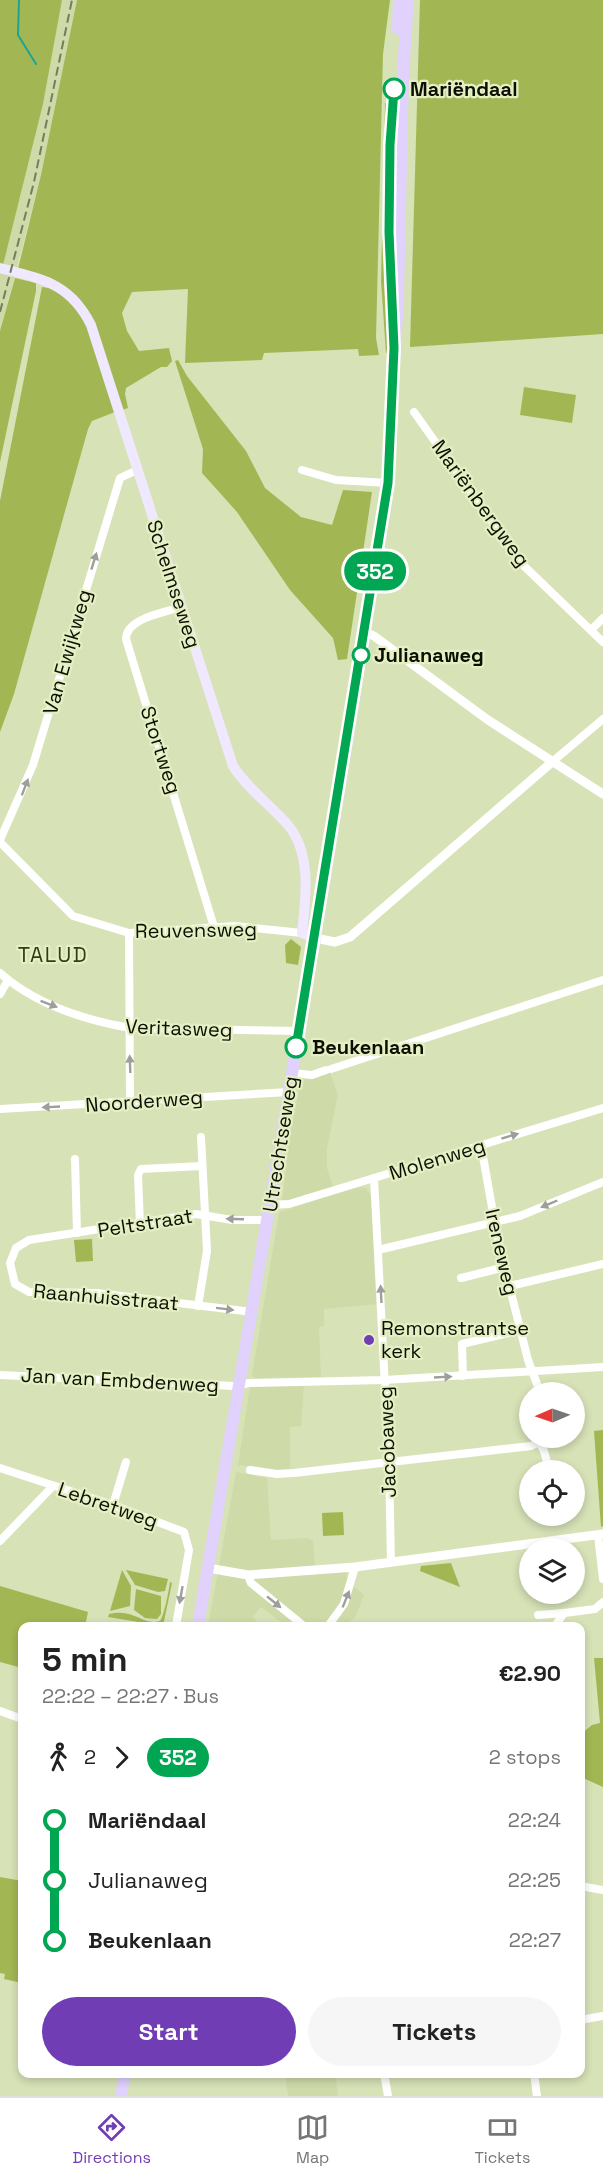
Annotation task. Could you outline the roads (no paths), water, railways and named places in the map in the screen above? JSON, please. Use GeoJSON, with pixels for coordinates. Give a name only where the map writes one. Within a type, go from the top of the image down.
{"type":"FeatureCollection","features":[{"type":"Feature","properties":{"kind":"main road","name":"Utrechtseweg"},"geometry":{"type":"LineString","coordinates":[[394,348],[389,232],[394,210],[399,0]]}},
{"type":"Feature","properties":{"kind":"main road","name":"Utrechtseweg"},"geometry":{"type":"LineString","coordinates":[[199,1622],[315,938],[388,483],[403,72],[408,0]]}},
{"type":"Feature","properties":{"kind":"main road","name":"Schelmseweg"},"geometry":{"type":"LineString","coordinates":[[0,268],[34,277],[64,290],[84,311],[91,325],[233,766],[241,778],[288,826],[299,841],[304,859],[302,933]]}},
{"type":"Feature","properties":{"kind":"main road","name":"Reuvensweg"},"geometry":{"type":"LineString","coordinates":[[302,933],[315,938]]}},
{"type":"Feature","properties":{"kind":"main road"},"geometry":{"type":"LineString","coordinates":[[121,2096],[124,2078]]}},
{"type":"Feature","properties":{"kind":"street","name":"Mariënbergweg"},"geometry":{"type":"LineString","coordinates":[[414,412],[522,564],[602,639]]}},
{"type":"Feature","properties":{"kind":"street","name":"Van Ewijkweg"},"geometry":{"type":"LineString","coordinates":[[0,841],[33,765],[120,478],[137,470]]}},
{"type":"Feature","properties":{"kind":"street"},"geometry":{"type":"LineString","coordinates":[[302,470],[336,480],[388,483]]}},
{"type":"Feature","properties":{"kind":"street","name":"Stortweg"},"geometry":{"type":"LineString","coordinates":[[181,607],[134,624],[126,633],[126,639],[214,927]]}},
{"type":"Feature","properties":{"kind":"street"},"geometry":{"type":"LineString","coordinates":[[591,630],[603,618]]}},
{"type":"Feature","properties":{"kind":"street"},"geometry":{"type":"LineString","coordinates":[[364,632],[374,636],[479,714],[603,794]]}},
{"type":"Feature","properties":{"kind":"street"},"geometry":{"type":"LineString","coordinates":[[315,938],[335,942],[350,937],[603,719]]}},
{"type":"Feature","properties":{"kind":"street","name":"Reuvensweg"},"geometry":{"type":"LineString","coordinates":[[0,841],[73,916],[129,933],[214,927],[254,927],[302,933]]}},
{"type":"Feature","properties":{"kind":"street"},"geometry":{"type":"LineString","coordinates":[[129,933],[130,1101]]}},
{"type":"Feature","properties":{"kind":"street","name":"Veritasweg"},"geometry":{"type":"LineString","coordinates":[[0,973],[32,997],[88,1018],[130,1028],[299,1031]]}},
{"type":"Feature","properties":{"kind":"street"},"geometry":{"type":"LineString","coordinates":[[0,994],[8,980]]}},
{"type":"Feature","properties":{"kind":"street"},"geometry":{"type":"LineString","coordinates":[[292,1073],[312,1075],[329,1070],[603,980]]}},
{"type":"Feature","properties":{"kind":"street","name":"Noorderweg"},"geometry":{"type":"LineString","coordinates":[[0,1109],[289,1092]]}},
{"type":"Feature","properties":{"kind":"street","name":"Molenweg"},"geometry":{"type":"LineString","coordinates":[[270,1205],[290,1204],[603,1108]]}},
{"type":"Feature","properties":{"kind":"street","name":"Raanhuisstraat"},"geometry":{"type":"LineString","coordinates":[[198,1306],[207,1251],[201,1137]]}},
{"type":"Feature","properties":{"kind":"street","name":"Ireneweg"},"geometry":{"type":"LineString","coordinates":[[481,1145],[494,1223],[537,1382]]}},
{"type":"Feature","properties":{"kind":"street"},"geometry":{"type":"LineString","coordinates":[[75,1159],[77,1233]]}},
{"type":"Feature","properties":{"kind":"street"},"geometry":{"type":"LineString","coordinates":[[140,1225],[138,1174],[141,1169],[202,1166]]}},
{"type":"Feature","properties":{"kind":"street","name":"Jacobaweg"},"geometry":{"type":"LineString","coordinates":[[374,1178],[389,1462],[391,1562]]}},
{"type":"Feature","properties":{"kind":"street"},"geometry":{"type":"LineString","coordinates":[[378,1250],[520,1216],[603,1182]]}},
{"type":"Feature","properties":{"kind":"street","name":"Peltstraat"},"geometry":{"type":"LineString","coordinates":[[15,1284],[10,1263],[16,1248],[23,1241],[204,1215],[232,1220],[267,1220]]}},
{"type":"Feature","properties":{"kind":"street"},"geometry":{"type":"LineString","coordinates":[[510,1286],[603,1264]]}},
{"type":"Feature","properties":{"kind":"street"},"geometry":{"type":"LineString","coordinates":[[461,1278],[505,1267]]}},
{"type":"Feature","properties":{"kind":"street","name":"Raanhuisstraat"},"geometry":{"type":"LineString","coordinates":[[15,1284],[29,1292],[97,1293],[252,1312]]}},
{"type":"Feature","properties":{"kind":"street"},"geometry":{"type":"LineString","coordinates":[[463,1376],[462,1344],[521,1330]]}},
{"type":"Feature","properties":{"kind":"street","name":"Jan van Embdenweg"},"geometry":{"type":"LineString","coordinates":[[0,1375],[240,1384],[384,1380],[603,1367]]}},
{"type":"Feature","properties":{"kind":"street"},"geometry":{"type":"LineString","coordinates":[[250,1470],[277,1474],[519,1447]]}},
{"type":"Feature","properties":{"kind":"street"},"geometry":{"type":"LineString","coordinates":[[113,1505],[126,1462]]}},
{"type":"Feature","properties":{"kind":"street","name":"Lebretweg"},"geometry":{"type":"LineString","coordinates":[[0,1468],[113,1505],[184,1533],[189,1550],[177,1622]]}},
{"type":"Feature","properties":{"kind":"street"},"geometry":{"type":"LineString","coordinates":[[0,1541],[52,1486]]}},
{"type":"Feature","properties":{"kind":"street"},"geometry":{"type":"LineString","coordinates":[[208,1568],[249,1575],[355,1567],[601,1535],[603,1579]]}},
{"type":"Feature","properties":{"kind":"street"},"geometry":{"type":"LineString","coordinates":[[332,1622],[344,1604],[355,1567]]}},
{"type":"Feature","properties":{"kind":"street"},"geometry":{"type":"LineString","coordinates":[[249,1575],[251,1583],[299,1622]]}},
{"type":"Feature","properties":{"kind":"street"},"geometry":{"type":"LineString","coordinates":[[538,1615],[595,1609],[603,1602]]}},
{"type":"Feature","properties":{"kind":"street"},"geometry":{"type":"LineString","coordinates":[[558,1622],[564,1613]]}},
{"type":"Feature","properties":{"kind":"street"},"geometry":{"type":"LineString","coordinates":[[0,1711],[18,1718]]}},
{"type":"Feature","properties":{"kind":"street"},"geometry":{"type":"LineString","coordinates":[[585,1887],[603,1890]]}},
{"type":"Feature","properties":{"kind":"street"},"geometry":{"type":"LineString","coordinates":[[585,2019],[603,2016]]}},
{"type":"Feature","properties":{"kind":"street"},"geometry":{"type":"LineString","coordinates":[[385,2078],[388,2096]]}},
{"type":"Feature","properties":{"kind":"street"},"geometry":{"type":"LineString","coordinates":[[535,2078],[537,2096]]}},
{"type":"Feature","properties":{"kind":"waterway"},"geometry":{"type":"LineString","coordinates":[[19,0],[18,35],[36,64]]}},
{"type":"Feature","properties":{"kind":"railway"},"geometry":{"type":"LineString","coordinates":[[0,312],[34,182],[72,0]]}},
{"type":"Feature","properties":{"kind":"place","name":"Mariëndaal"},"geometry":{"type":"Point","coordinates":[394,89]}},
{"type":"Feature","properties":{"kind":"place","name":"Julianaweg"},"geometry":{"type":"Point","coordinates":[361,655]}},
{"type":"Feature","properties":{"kind":"place","name":"Beukenlaan"},"geometry":{"type":"Point","coordinates":[296,1047]}},
{"type":"Feature","properties":{"kind":"place","name":"Remonstrantse kerk"},"geometry":{"type":"Point","coordinates":[369,1340]}},
{"type":"Feature","properties":{"kind":"district","name":"TALUD"},"geometry":{"type":"Point","coordinates":[53,955]}}]}
